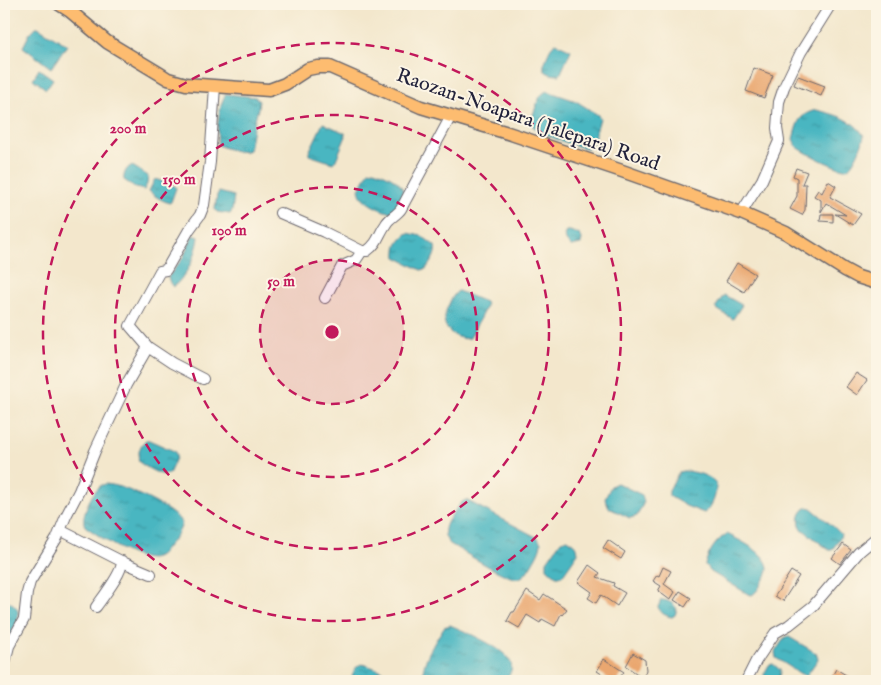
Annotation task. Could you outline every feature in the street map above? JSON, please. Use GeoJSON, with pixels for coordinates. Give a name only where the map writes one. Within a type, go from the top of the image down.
{"type":"FeatureCollection","features":[{"type":"Feature","properties":{"kind":"main road","name":"Raozan-Noapara (Jalepara) Road"},"geometry":{"type":"LineString","coordinates":[[59,4],[107,42],[168,78],[186,84],[269,90],[284,84],[308,69],[324,66],[421,107],[596,162],[741,213],[786,233],[858,277],[877,283]]}},
{"type":"Feature","properties":{"kind":"street"},"geometry":{"type":"LineString","coordinates":[[741,213],[762,180],[779,141],[777,128],[779,102],[784,87],[801,52],[831,4]]}},
{"type":"Feature","properties":{"kind":"street"},"geometry":{"type":"LineString","coordinates":[[203,379],[148,348],[130,326],[160,271],[166,270],[200,215],[204,205],[210,162],[216,86]]}},
{"type":"Feature","properties":{"kind":"street"},"geometry":{"type":"LineString","coordinates":[[280,213],[362,251],[367,251],[374,246],[386,224],[402,209],[451,116]]}},
{"type":"Feature","properties":{"kind":"street"},"geometry":{"type":"LineString","coordinates":[[325,298],[342,266],[356,260],[362,251]]}},
{"type":"Feature","properties":{"kind":"street"},"geometry":{"type":"LineString","coordinates":[[4,666],[9,646],[24,619],[30,582],[54,544],[126,385],[148,348]]}},
{"type":"Feature","properties":{"kind":"street"},"geometry":{"type":"LineString","coordinates":[[60,530],[151,574]]}},
{"type":"Feature","properties":{"kind":"street"},"geometry":{"type":"LineString","coordinates":[[746,681],[756,661],[775,633],[789,625],[813,606],[859,552],[877,537]]}},
{"type":"Feature","properties":{"kind":"street"},"geometry":{"type":"LineString","coordinates":[[96,607],[115,578],[122,565],[122,561]]}},
{"type":"Feature","properties":{"kind":"water"},"geometry":{"type":"Polygon","coordinates":[[[36,27],[67,45],[51,68],[23,47],[30,33],[36,27]]]}},
{"type":"Feature","properties":{"kind":"water"},"geometry":{"type":"Polygon","coordinates":[[[556,43],[571,50],[560,75],[549,73],[544,68],[549,51],[556,43]]]}},
{"type":"Feature","properties":{"kind":"water"},"geometry":{"type":"Polygon","coordinates":[[[39,69],[53,79],[46,89],[33,79],[39,69]]]}},
{"type":"Feature","properties":{"kind":"water"},"geometry":{"type":"Polygon","coordinates":[[[547,91],[576,101],[598,115],[600,118],[593,143],[588,148],[542,133],[533,126],[532,119],[538,102],[547,91]]]}},
{"type":"Feature","properties":{"kind":"water"},"geometry":{"type":"Polygon","coordinates":[[[226,94],[255,97],[259,100],[249,150],[238,151],[218,145],[219,118],[226,94]]]}},
{"type":"Feature","properties":{"kind":"water"},"geometry":{"type":"Polygon","coordinates":[[[816,110],[849,121],[864,136],[857,155],[849,168],[842,169],[796,146],[793,139],[800,120],[806,114],[816,110]]]}},
{"type":"Feature","properties":{"kind":"water"},"geometry":{"type":"Polygon","coordinates":[[[323,123],[345,133],[346,136],[333,163],[309,155],[323,123]]]}},
{"type":"Feature","properties":{"kind":"water"},"geometry":{"type":"Polygon","coordinates":[[[131,166],[148,176],[144,190],[136,188],[124,180],[125,172],[131,166]]]}},
{"type":"Feature","properties":{"kind":"water"},"geometry":{"type":"Polygon","coordinates":[[[374,170],[395,180],[403,190],[398,205],[393,211],[390,212],[377,208],[361,195],[359,190],[369,171],[374,170]]]}},
{"type":"Feature","properties":{"kind":"water"},"geometry":{"type":"Polygon","coordinates":[[[155,179],[175,186],[171,202],[160,199],[149,191],[155,179]]]}},
{"type":"Feature","properties":{"kind":"water"},"geometry":{"type":"Polygon","coordinates":[[[219,192],[234,196],[230,214],[217,212],[215,209],[219,192]]]}},
{"type":"Feature","properties":{"kind":"water"},"geometry":{"type":"Polygon","coordinates":[[[566,231],[580,235],[582,239],[581,244],[571,246],[564,236],[566,231]]]}},
{"type":"Feature","properties":{"kind":"water"},"geometry":{"type":"Polygon","coordinates":[[[408,233],[422,236],[435,246],[432,261],[426,269],[421,270],[396,257],[398,243],[408,233]]]}},
{"type":"Feature","properties":{"kind":"water"},"geometry":{"type":"Polygon","coordinates":[[[193,235],[199,237],[194,257],[183,277],[173,287],[168,277],[183,258],[193,235]]]}},
{"type":"Feature","properties":{"kind":"water"},"geometry":{"type":"Polygon","coordinates":[[[458,291],[485,302],[486,306],[470,338],[458,337],[446,327],[445,314],[453,296],[458,291]]]}},
{"type":"Feature","properties":{"kind":"water"},"geometry":{"type":"Polygon","coordinates":[[[724,295],[742,305],[733,319],[715,308],[724,295]]]}},
{"type":"Feature","properties":{"kind":"water"},"geometry":{"type":"Polygon","coordinates":[[[146,440],[174,451],[176,458],[169,474],[157,473],[139,462],[138,456],[142,444],[146,440]]]}},
{"type":"Feature","properties":{"kind":"water"},"geometry":{"type":"Polygon","coordinates":[[[679,472],[701,474],[716,483],[714,500],[704,513],[686,506],[669,496],[669,491],[679,472]]]}},
{"type":"Feature","properties":{"kind":"water"},"geometry":{"type":"Polygon","coordinates":[[[617,483],[642,495],[644,502],[637,516],[630,518],[609,508],[605,499],[611,486],[617,483]]]}},
{"type":"Feature","properties":{"kind":"water"},"geometry":{"type":"Polygon","coordinates":[[[106,484],[124,488],[153,501],[170,512],[182,523],[177,535],[158,557],[151,559],[142,558],[131,554],[85,526],[84,517],[89,501],[98,488],[106,484]]]}},
{"type":"Feature","properties":{"kind":"water"},"geometry":{"type":"Polygon","coordinates":[[[466,500],[538,538],[541,543],[539,551],[530,568],[523,576],[514,578],[485,565],[450,544],[446,539],[445,528],[447,522],[462,502],[466,500]]]}},
{"type":"Feature","properties":{"kind":"water"},"geometry":{"type":"Polygon","coordinates":[[[808,507],[841,534],[832,550],[829,550],[802,529],[800,516],[808,507]]]}},
{"type":"Feature","properties":{"kind":"water"},"geometry":{"type":"Polygon","coordinates":[[[727,534],[758,552],[767,563],[767,574],[759,588],[752,595],[711,572],[705,565],[713,547],[727,534]]]}},
{"type":"Feature","properties":{"kind":"water"},"geometry":{"type":"Polygon","coordinates":[[[568,539],[577,547],[578,553],[562,576],[556,576],[547,568],[547,561],[561,541],[568,539]]]}},
{"type":"Feature","properties":{"kind":"water"},"geometry":{"type":"Polygon","coordinates":[[[4,599],[15,606],[18,618],[15,627],[4,643],[4,599]]]}},
{"type":"Feature","properties":{"kind":"water"},"geometry":{"type":"Polygon","coordinates":[[[661,600],[668,601],[674,605],[677,609],[675,615],[672,617],[662,613],[658,607],[661,600]]]}},
{"type":"Feature","properties":{"kind":"water"},"geometry":{"type":"Polygon","coordinates":[[[450,625],[494,646],[508,658],[511,668],[506,681],[438,681],[423,672],[428,654],[434,643],[444,627],[450,625]]]}},
{"type":"Feature","properties":{"kind":"water"},"geometry":{"type":"Polygon","coordinates":[[[785,637],[789,637],[816,653],[818,659],[807,675],[801,674],[776,658],[775,652],[785,637]]]}},
{"type":"Feature","properties":{"kind":"water"},"geometry":{"type":"Polygon","coordinates":[[[362,664],[413,681],[351,681],[356,668],[362,664]]]}},
{"type":"Feature","properties":{"kind":"water"},"geometry":{"type":"Polygon","coordinates":[[[773,664],[780,670],[780,673],[776,680],[771,681],[765,679],[764,674],[769,665],[773,664]]]}},
{"type":"Feature","properties":{"kind":"building"},"geometry":{"type":"Polygon","coordinates":[[[754,68],[773,75],[764,98],[746,91],[754,68]]]}},
{"type":"Feature","properties":{"kind":"building"},"geometry":{"type":"Polygon","coordinates":[[[798,76],[825,86],[821,96],[794,85],[798,76]]]}},
{"type":"Feature","properties":{"kind":"building"},"geometry":{"type":"Polygon","coordinates":[[[796,168],[807,172],[802,184],[806,184],[805,210],[802,215],[790,209],[797,196],[797,178],[793,176],[796,168]]]}},
{"type":"Feature","properties":{"kind":"building"},"geometry":{"type":"Polygon","coordinates":[[[828,181],[836,186],[830,197],[861,214],[853,225],[835,214],[846,215],[826,203],[821,212],[821,200],[814,196],[818,190],[822,193],[828,181]]]}},
{"type":"Feature","properties":{"kind":"building"},"geometry":{"type":"Polygon","coordinates":[[[821,214],[833,214],[833,222],[820,221],[821,214]]]}},
{"type":"Feature","properties":{"kind":"building"},"geometry":{"type":"Polygon","coordinates":[[[737,263],[755,274],[744,292],[726,281],[737,263]]]}},
{"type":"Feature","properties":{"kind":"building"},"geometry":{"type":"Polygon","coordinates":[[[856,373],[867,380],[857,395],[846,387],[856,373]]]}},
{"type":"Feature","properties":{"kind":"building"},"geometry":{"type":"Polygon","coordinates":[[[608,540],[625,552],[621,559],[603,548],[608,540]]]}},
{"type":"Feature","properties":{"kind":"building"},"geometry":{"type":"Polygon","coordinates":[[[843,544],[851,550],[840,564],[832,558],[843,544]]]}},
{"type":"Feature","properties":{"kind":"building"},"geometry":{"type":"Polygon","coordinates":[[[589,565],[600,573],[597,577],[614,583],[613,586],[625,593],[617,606],[601,595],[596,603],[588,598],[592,592],[578,582],[589,565]]]}},
{"type":"Feature","properties":{"kind":"building"},"geometry":{"type":"Polygon","coordinates":[[[663,567],[671,571],[664,584],[675,592],[670,600],[658,591],[661,586],[653,581],[657,575],[659,576],[663,567]]]}},
{"type":"Feature","properties":{"kind":"building"},"geometry":{"type":"Polygon","coordinates":[[[791,571],[799,576],[783,601],[775,596],[791,571]]]}},
{"type":"Feature","properties":{"kind":"building"},"geometry":{"type":"Polygon","coordinates":[[[527,591],[540,600],[544,594],[567,609],[561,614],[555,626],[542,619],[540,623],[527,615],[519,628],[507,621],[527,591]]]}},
{"type":"Feature","properties":{"kind":"building"},"geometry":{"type":"Polygon","coordinates":[[[680,591],[691,598],[685,607],[674,600],[680,591]]]}},
{"type":"Feature","properties":{"kind":"building"},"geometry":{"type":"Polygon","coordinates":[[[633,653],[645,660],[646,670],[643,678],[626,666],[633,653]]]}},
{"type":"Feature","properties":{"kind":"building"},"geometry":{"type":"Polygon","coordinates":[[[604,659],[624,672],[617,681],[606,681],[608,678],[597,671],[604,659]]]}},
{"type":"Feature","properties":{"kind":"building"},"geometry":{"type":"Polygon","coordinates":[[[836,669],[856,681],[829,681],[836,669]]]}}]}
